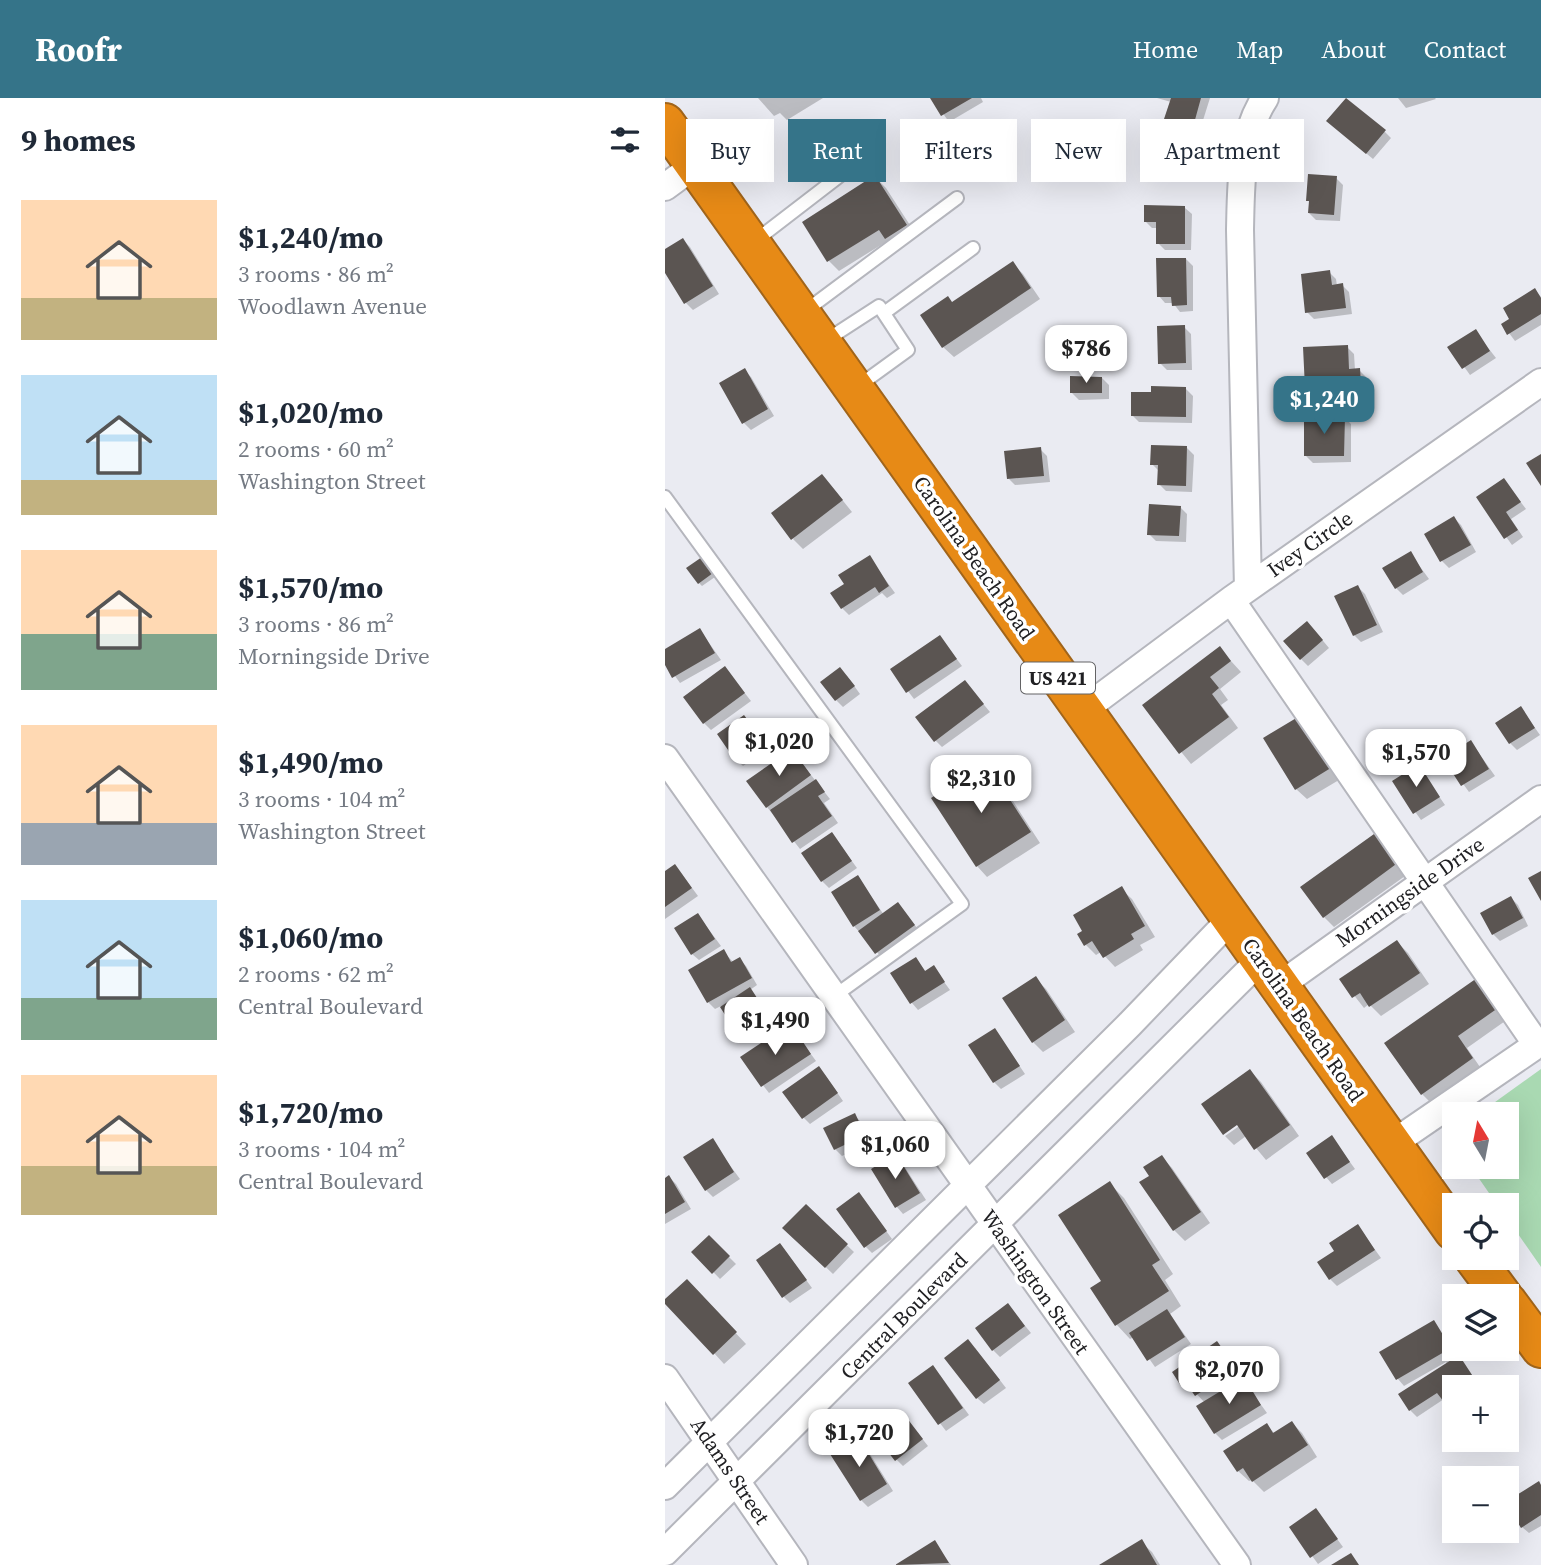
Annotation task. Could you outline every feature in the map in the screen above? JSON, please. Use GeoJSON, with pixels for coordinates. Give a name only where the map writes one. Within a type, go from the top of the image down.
{"type":"FeatureCollection","features":[{"type":"Feature","properties":{"kind":"highway","name":"Carolina Beach Road"},"geometry":{"type":"LineString","coordinates":[[665,124],[680,176],[752,243],[1442,1214]]}},
{"type":"Feature","properties":{"kind":"highway"},"geometry":{"type":"LineString","coordinates":[[1519,1318],[1541,1348]]}},
{"type":"Feature","properties":{"kind":"street"},"geometry":{"type":"LineString","coordinates":[[1265,98],[1252,124],[1247,143],[1241,190],[1239,594],[1423,881],[1539,1043],[1392,1144]]}},
{"type":"Feature","properties":{"kind":"street","name":"Ivey Circle"},"geometry":{"type":"LineString","coordinates":[[1082,711],[1239,594],[1541,382]]}},
{"type":"Feature","properties":{"kind":"street","name":"Washington Street"},"geometry":{"type":"LineString","coordinates":[[665,758],[1237,1565]]}},
{"type":"Feature","properties":{"kind":"street","name":"Morningside Drive"},"geometry":{"type":"LineString","coordinates":[[1270,973],[1423,881],[1541,799]]}},
{"type":"Feature","properties":{"kind":"street"},"geometry":{"type":"LineString","coordinates":[[665,1486],[1130,1024],[1231,919]]}},
{"type":"Feature","properties":{"kind":"street","name":"Central Boulevard"},"geometry":{"type":"LineString","coordinates":[[665,1552],[995,1225],[1270,973]]}},
{"type":"Feature","properties":{"kind":"street","name":"Adams Street"},"geometry":{"type":"LineString","coordinates":[[665,1378],[794,1565]]}},
{"type":"Feature","properties":{"kind":"lane"},"geometry":{"type":"LineString","coordinates":[[752,243],[832,182]]}},
{"type":"Feature","properties":{"kind":"lane"},"geometry":{"type":"LineString","coordinates":[[811,329],[957,198]]}},
{"type":"Feature","properties":{"kind":"lane"},"geometry":{"type":"LineString","coordinates":[[884,313],[973,248]]}},
{"type":"Feature","properties":{"kind":"lane"},"geometry":{"type":"LineString","coordinates":[[811,329],[879,306],[908,350],[854,389]]}},
{"type":"Feature","properties":{"kind":"lane"},"geometry":{"type":"LineString","coordinates":[[665,497],[962,904],[833,997]]}},
{"type":"Feature","properties":{"kind":"green space"},"geometry":{"type":"Polygon","coordinates":[[[1541,1069],[1541,1267],[1519,1235],[1519,1193],[1489,1193],[1480,1180],[1519,1180],[1519,1102],[1495,1102],[1541,1069]]]}},
{"type":"Feature","properties":{"kind":"building"},"geometry":{"type":"Polygon","coordinates":[[[930,98],[972,98],[941,116],[930,98]]]}},
{"type":"Feature","properties":{"kind":"building"},"geometry":{"type":"Polygon","coordinates":[[[1171,98],[1201,98],[1195,119],[1164,119],[1171,98]]]}},
{"type":"Feature","properties":{"kind":"building"},"geometry":{"type":"Polygon","coordinates":[[[1346,98],[1386,130],[1366,154],[1326,121],[1346,98]]]}},
{"type":"Feature","properties":{"kind":"building"},"geometry":{"type":"Polygon","coordinates":[[[1308,174],[1337,176],[1334,215],[1308,213],[1308,174]]]}},
{"type":"Feature","properties":{"kind":"building"},"geometry":{"type":"Polygon","coordinates":[[[864,182],[879,182],[907,225],[885,239],[879,230],[827,262],[802,222],[864,182]]]}},
{"type":"Feature","properties":{"kind":"building"},"geometry":{"type":"Polygon","coordinates":[[[1144,205],[1185,206],[1185,244],[1156,244],[1156,222],[1144,222],[1144,205]]]}},
{"type":"Feature","properties":{"kind":"building"},"geometry":{"type":"Polygon","coordinates":[[[683,238],[713,286],[684,304],[665,273],[665,249],[683,238]]]}},
{"type":"Feature","properties":{"kind":"building"},"geometry":{"type":"Polygon","coordinates":[[[1156,258],[1186,258],[1187,305],[1172,306],[1171,297],[1157,297],[1156,258]]]}},
{"type":"Feature","properties":{"kind":"building"},"geometry":{"type":"Polygon","coordinates":[[[1013,261],[1031,288],[942,348],[920,315],[948,296],[952,302],[1013,261]]]}},
{"type":"Feature","properties":{"kind":"building"},"geometry":{"type":"Polygon","coordinates":[[[1330,270],[1332,285],[1343,283],[1346,308],[1305,313],[1301,274],[1330,270]]]}},
{"type":"Feature","properties":{"kind":"building"},"geometry":{"type":"Polygon","coordinates":[[[1535,288],[1541,298],[1541,314],[1507,335],[1501,324],[1509,319],[1503,308],[1535,288]]]}},
{"type":"Feature","properties":{"kind":"building"},"geometry":{"type":"Polygon","coordinates":[[[1185,325],[1186,363],[1158,364],[1157,326],[1185,325]]]}},
{"type":"Feature","properties":{"kind":"building"},"geometry":{"type":"Polygon","coordinates":[[[1476,329],[1490,351],[1462,369],[1447,347],[1476,329]]]}},
{"type":"Feature","properties":{"kind":"building"},"geometry":{"type":"Polygon","coordinates":[[[1348,345],[1349,369],[1360,368],[1361,385],[1305,388],[1303,347],[1348,345]]]}},
{"type":"Feature","properties":{"kind":"building"},"geometry":{"type":"Polygon","coordinates":[[[745,368],[768,409],[742,424],[719,383],[745,368]]]}},
{"type":"Feature","properties":{"kind":"building"},"geometry":{"type":"Polygon","coordinates":[[[1070,376],[1102,377],[1102,393],[1070,393],[1070,376]]]}},
{"type":"Feature","properties":{"kind":"building"},"geometry":{"type":"Polygon","coordinates":[[[1151,386],[1186,387],[1186,417],[1131,416],[1131,392],[1151,392],[1151,386]]]}},
{"type":"Feature","properties":{"kind":"building"},"geometry":{"type":"Polygon","coordinates":[[[1304,416],[1345,416],[1344,456],[1304,456],[1304,416]]]}},
{"type":"Feature","properties":{"kind":"building"},"geometry":{"type":"Polygon","coordinates":[[[1151,445],[1187,446],[1186,486],[1157,485],[1158,465],[1150,465],[1151,445]]]}},
{"type":"Feature","properties":{"kind":"building"},"geometry":{"type":"Polygon","coordinates":[[[1041,447],[1044,476],[1007,479],[1004,451],[1041,447]]]}},
{"type":"Feature","properties":{"kind":"building"},"geometry":{"type":"Polygon","coordinates":[[[1541,454],[1541,486],[1526,463],[1541,454]]]}},
{"type":"Feature","properties":{"kind":"building"},"geometry":{"type":"Polygon","coordinates":[[[822,474],[843,500],[791,540],[771,513],[822,474]]]}},
{"type":"Feature","properties":{"kind":"building"},"geometry":{"type":"Polygon","coordinates":[[[1504,478],[1521,502],[1506,512],[1518,530],[1504,539],[1476,497],[1504,478]]]}},
{"type":"Feature","properties":{"kind":"building"},"geometry":{"type":"Polygon","coordinates":[[[1149,504],[1181,506],[1179,536],[1147,535],[1149,504]]]}},
{"type":"Feature","properties":{"kind":"building"},"geometry":{"type":"Polygon","coordinates":[[[1454,516],[1471,545],[1440,562],[1424,534],[1454,516]]]}},
{"type":"Feature","properties":{"kind":"building"},"geometry":{"type":"Polygon","coordinates":[[[1411,551],[1423,572],[1395,589],[1382,568],[1411,551]]]}},
{"type":"Feature","properties":{"kind":"building"},"geometry":{"type":"Polygon","coordinates":[[[870,555],[889,586],[879,593],[875,587],[841,609],[830,593],[844,584],[838,575],[870,555]]]}},
{"type":"Feature","properties":{"kind":"building"},"geometry":{"type":"Polygon","coordinates":[[[702,557],[713,573],[698,584],[686,568],[702,557]]]}},
{"type":"Feature","properties":{"kind":"building"},"geometry":{"type":"Polygon","coordinates":[[[1358,585],[1377,625],[1353,636],[1334,596],[1358,585]]]}},
{"type":"Feature","properties":{"kind":"building"},"geometry":{"type":"Polygon","coordinates":[[[1307,621],[1323,640],[1300,660],[1283,641],[1307,621]]]}},
{"type":"Feature","properties":{"kind":"building"},"geometry":{"type":"Polygon","coordinates":[[[700,628],[715,653],[672,678],[665,665],[665,649],[700,628]]]}},
{"type":"Feature","properties":{"kind":"building"},"geometry":{"type":"Polygon","coordinates":[[[940,635],[957,659],[906,693],[890,669],[940,635]]]}},
{"type":"Feature","properties":{"kind":"building"},"geometry":{"type":"Polygon","coordinates":[[[1220,646],[1231,661],[1210,677],[1219,688],[1212,694],[1229,717],[1179,754],[1142,705],[1220,646]]]}},
{"type":"Feature","properties":{"kind":"building"},"geometry":{"type":"Polygon","coordinates":[[[725,666],[745,693],[703,724],[683,697],[725,666]]]}},
{"type":"Feature","properties":{"kind":"building"},"geometry":{"type":"Polygon","coordinates":[[[840,667],[855,686],[835,701],[820,682],[840,667]]]}},
{"type":"Feature","properties":{"kind":"building"},"geometry":{"type":"Polygon","coordinates":[[[965,680],[984,704],[934,742],[915,717],[965,680]]]}},
{"type":"Feature","properties":{"kind":"building"},"geometry":{"type":"Polygon","coordinates":[[[1521,706],[1535,728],[1509,744],[1495,723],[1521,706]]]}},
{"type":"Feature","properties":{"kind":"building"},"geometry":{"type":"Polygon","coordinates":[[[1303,714],[1334,766],[1295,790],[1263,738],[1303,714]]]}},
{"type":"Feature","properties":{"kind":"building"},"geometry":{"type":"Polygon","coordinates":[[[744,715],[763,740],[735,760],[717,734],[744,715]]]}},
{"type":"Feature","properties":{"kind":"building"},"geometry":{"type":"Polygon","coordinates":[[[1471,740],[1489,769],[1461,786],[1443,758],[1471,740]]]}},
{"type":"Feature","properties":{"kind":"building"},"geometry":{"type":"Polygon","coordinates":[[[792,749],[811,775],[766,808],[746,781],[792,749]]]}},
{"type":"Feature","properties":{"kind":"building"},"geometry":{"type":"Polygon","coordinates":[[[986,763],[1031,832],[976,867],[931,798],[986,763]]]}},
{"type":"Feature","properties":{"kind":"building"},"geometry":{"type":"Polygon","coordinates":[[[1419,764],[1440,797],[1413,814],[1392,781],[1419,764]]]}},
{"type":"Feature","properties":{"kind":"building"},"geometry":{"type":"Polygon","coordinates":[[[816,779],[825,792],[818,796],[832,816],[792,843],[770,810],[816,779]]]}},
{"type":"Feature","properties":{"kind":"building"},"geometry":{"type":"Polygon","coordinates":[[[1381,829],[1403,859],[1323,918],[1300,887],[1381,829]]]}},
{"type":"Feature","properties":{"kind":"building"},"geometry":{"type":"Polygon","coordinates":[[[832,832],[852,861],[821,882],[801,853],[832,832]]]}},
{"type":"Feature","properties":{"kind":"building"},"geometry":{"type":"Polygon","coordinates":[[[675,864],[692,888],[665,907],[665,871],[675,864]]]}},
{"type":"Feature","properties":{"kind":"building"},"geometry":{"type":"Polygon","coordinates":[[[1541,871],[1541,901],[1528,878],[1541,871]]]}},
{"type":"Feature","properties":{"kind":"building"},"geometry":{"type":"Polygon","coordinates":[[[858,875],[880,910],[853,927],[831,892],[858,875]]]}},
{"type":"Feature","properties":{"kind":"building"},"geometry":{"type":"Polygon","coordinates":[[[1122,886],[1145,926],[1131,934],[1134,939],[1103,958],[1092,941],[1084,946],[1077,934],[1082,931],[1073,915],[1122,886]]]}},
{"type":"Feature","properties":{"kind":"building"},"geometry":{"type":"Polygon","coordinates":[[[1511,896],[1523,918],[1492,935],[1480,913],[1511,896]]]}},
{"type":"Feature","properties":{"kind":"building"},"geometry":{"type":"Polygon","coordinates":[[[898,902],[915,925],[875,954],[858,931],[898,902]]]}},
{"type":"Feature","properties":{"kind":"building"},"geometry":{"type":"Polygon","coordinates":[[[698,913],[715,939],[691,955],[674,928],[698,913]]]}},
{"type":"Feature","properties":{"kind":"building"},"geometry":{"type":"Polygon","coordinates":[[[1397,940],[1420,973],[1369,1007],[1360,993],[1352,998],[1339,979],[1397,940]]]}},
{"type":"Feature","properties":{"kind":"building"},"geometry":{"type":"Polygon","coordinates":[[[724,949],[731,962],[740,957],[752,978],[707,1003],[688,970],[724,949]]]}},
{"type":"Feature","properties":{"kind":"building"},"geometry":{"type":"Polygon","coordinates":[[[916,957],[925,971],[934,965],[945,982],[910,1004],[890,973],[916,957]]]}},
{"type":"Feature","properties":{"kind":"building"},"geometry":{"type":"Polygon","coordinates":[[[1036,976],[1065,1020],[1032,1043],[1002,998],[1036,976]]]}},
{"type":"Feature","properties":{"kind":"building"},"geometry":{"type":"Polygon","coordinates":[[[1477,978],[1498,1008],[1458,1036],[1473,1058],[1421,1095],[1384,1043],[1477,978]]]}},
{"type":"Feature","properties":{"kind":"building"},"geometry":{"type":"Polygon","coordinates":[[[750,987],[770,1018],[740,1038],[720,1007],[750,987]]]}},
{"type":"Feature","properties":{"kind":"building"},"geometry":{"type":"Polygon","coordinates":[[[995,1028],[1020,1066],[993,1083],[968,1045],[995,1028]]]}},
{"type":"Feature","properties":{"kind":"building"},"geometry":{"type":"Polygon","coordinates":[[[782,1029],[788,1039],[797,1033],[811,1054],[761,1087],[740,1057],[782,1029]]]}},
{"type":"Feature","properties":{"kind":"building"},"geometry":{"type":"Polygon","coordinates":[[[819,1066],[838,1093],[802,1119],[782,1092],[819,1066]]]}},
{"type":"Feature","properties":{"kind":"building"},"geometry":{"type":"Polygon","coordinates":[[[1250,1069],[1290,1125],[1254,1150],[1237,1125],[1223,1135],[1201,1104],[1250,1069]]]}},
{"type":"Feature","properties":{"kind":"building"},"geometry":{"type":"Polygon","coordinates":[[[855,1113],[865,1135],[834,1150],[823,1128],[855,1113]]]}},
{"type":"Feature","properties":{"kind":"building"},"geometry":{"type":"Polygon","coordinates":[[[1332,1135],[1350,1162],[1324,1179],[1306,1153],[1332,1135]]]}},
{"type":"Feature","properties":{"kind":"building"},"geometry":{"type":"Polygon","coordinates":[[[713,1138],[734,1172],[705,1191],[683,1157],[713,1138]]]}},
{"type":"Feature","properties":{"kind":"building"},"geometry":{"type":"Polygon","coordinates":[[[896,1154],[920,1193],[895,1208],[871,1169],[896,1154]]]}},
{"type":"Feature","properties":{"kind":"building"},"geometry":{"type":"Polygon","coordinates":[[[1162,1155],[1201,1212],[1173,1231],[1139,1182],[1149,1176],[1143,1167],[1162,1155]]]}},
{"type":"Feature","properties":{"kind":"building"},"geometry":{"type":"Polygon","coordinates":[[[669,1175],[685,1202],[665,1214],[665,1178],[669,1175]]]}},
{"type":"Feature","properties":{"kind":"building"},"geometry":{"type":"Polygon","coordinates":[[[1110,1181],[1160,1260],[1152,1265],[1169,1291],[1115,1326],[1090,1288],[1101,1281],[1058,1215],[1110,1181]]]}},
{"type":"Feature","properties":{"kind":"building"},"geometry":{"type":"Polygon","coordinates":[[[859,1192],[887,1231],[864,1248],[836,1209],[859,1192]]]}},
{"type":"Feature","properties":{"kind":"building"},"geometry":{"type":"Polygon","coordinates":[[[806,1204],[848,1244],[825,1268],[782,1228],[806,1204]]]}},
{"type":"Feature","properties":{"kind":"building"},"geometry":{"type":"Polygon","coordinates":[[[1358,1224],[1375,1250],[1329,1280],[1317,1262],[1334,1251],[1329,1243],[1358,1224]]]}},
{"type":"Feature","properties":{"kind":"building"},"geometry":{"type":"Polygon","coordinates":[[[709,1235],[730,1256],[712,1274],[691,1252],[709,1235]]]}},
{"type":"Feature","properties":{"kind":"building"},"geometry":{"type":"Polygon","coordinates":[[[780,1243],[807,1280],[782,1298],[756,1260],[780,1243]]]}},
{"type":"Feature","properties":{"kind":"building"},"geometry":{"type":"Polygon","coordinates":[[[687,1279],[737,1332],[713,1355],[665,1304],[665,1299],[687,1279]]]}},
{"type":"Feature","properties":{"kind":"building"},"geometry":{"type":"Polygon","coordinates":[[[1008,1303],[1025,1326],[992,1351],[975,1328],[1008,1303]]]}},
{"type":"Feature","properties":{"kind":"building"},"geometry":{"type":"Polygon","coordinates":[[[1167,1309],[1185,1337],[1147,1361],[1129,1333],[1167,1309]]]}},
{"type":"Feature","properties":{"kind":"building"},"geometry":{"type":"Polygon","coordinates":[[[1434,1320],[1442,1333],[1442,1353],[1396,1380],[1379,1352],[1434,1320]]]}},
{"type":"Feature","properties":{"kind":"building"},"geometry":{"type":"Polygon","coordinates":[[[968,1339],[1000,1380],[976,1399],[944,1358],[968,1339]]]}},
{"type":"Feature","properties":{"kind":"building"},"geometry":{"type":"Polygon","coordinates":[[[1217,1341],[1236,1368],[1195,1396],[1186,1383],[1181,1386],[1172,1372],[1217,1341]]]}},
{"type":"Feature","properties":{"kind":"building"},"geometry":{"type":"Polygon","coordinates":[[[1450,1361],[1463,1361],[1472,1375],[1442,1375],[1442,1399],[1437,1393],[1409,1411],[1398,1394],[1450,1361]]]}},
{"type":"Feature","properties":{"kind":"building"},"geometry":{"type":"Polygon","coordinates":[[[933,1365],[963,1408],[938,1425],[908,1383],[933,1365]]]}},
{"type":"Feature","properties":{"kind":"building"},"geometry":{"type":"Polygon","coordinates":[[[1244,1377],[1261,1405],[1214,1434],[1196,1406],[1244,1377]]]}},
{"type":"Feature","properties":{"kind":"building"},"geometry":{"type":"Polygon","coordinates":[[[903,1413],[923,1439],[895,1461],[875,1435],[903,1413]]]}},
{"type":"Feature","properties":{"kind":"building"},"geometry":{"type":"Polygon","coordinates":[[[1292,1421],[1308,1445],[1252,1482],[1243,1468],[1237,1472],[1223,1451],[1267,1423],[1273,1433],[1292,1421]]]}},
{"type":"Feature","properties":{"kind":"building"},"geometry":{"type":"Polygon","coordinates":[[[858,1436],[887,1484],[860,1501],[830,1454],[858,1436]]]}},
{"type":"Feature","properties":{"kind":"building"},"geometry":{"type":"Polygon","coordinates":[[[1539,1481],[1541,1485],[1541,1515],[1521,1528],[1519,1525],[1519,1494],[1539,1481]]]}},
{"type":"Feature","properties":{"kind":"building"},"geometry":{"type":"Polygon","coordinates":[[[1316,1508],[1338,1539],[1310,1558],[1289,1527],[1316,1508]]]}},
{"type":"Feature","properties":{"kind":"building"},"geometry":{"type":"Polygon","coordinates":[[[1142,1539],[1157,1565],[1099,1565],[1142,1539]]]}},
{"type":"Feature","properties":{"kind":"building"},"geometry":{"type":"Polygon","coordinates":[[[935,1540],[949,1563],[895,1565],[935,1540]]]}},
{"type":"Feature","properties":{"kind":"building"},"geometry":{"type":"Polygon","coordinates":[[[1351,1553],[1359,1565],[1331,1565],[1351,1553]]]}}]}
